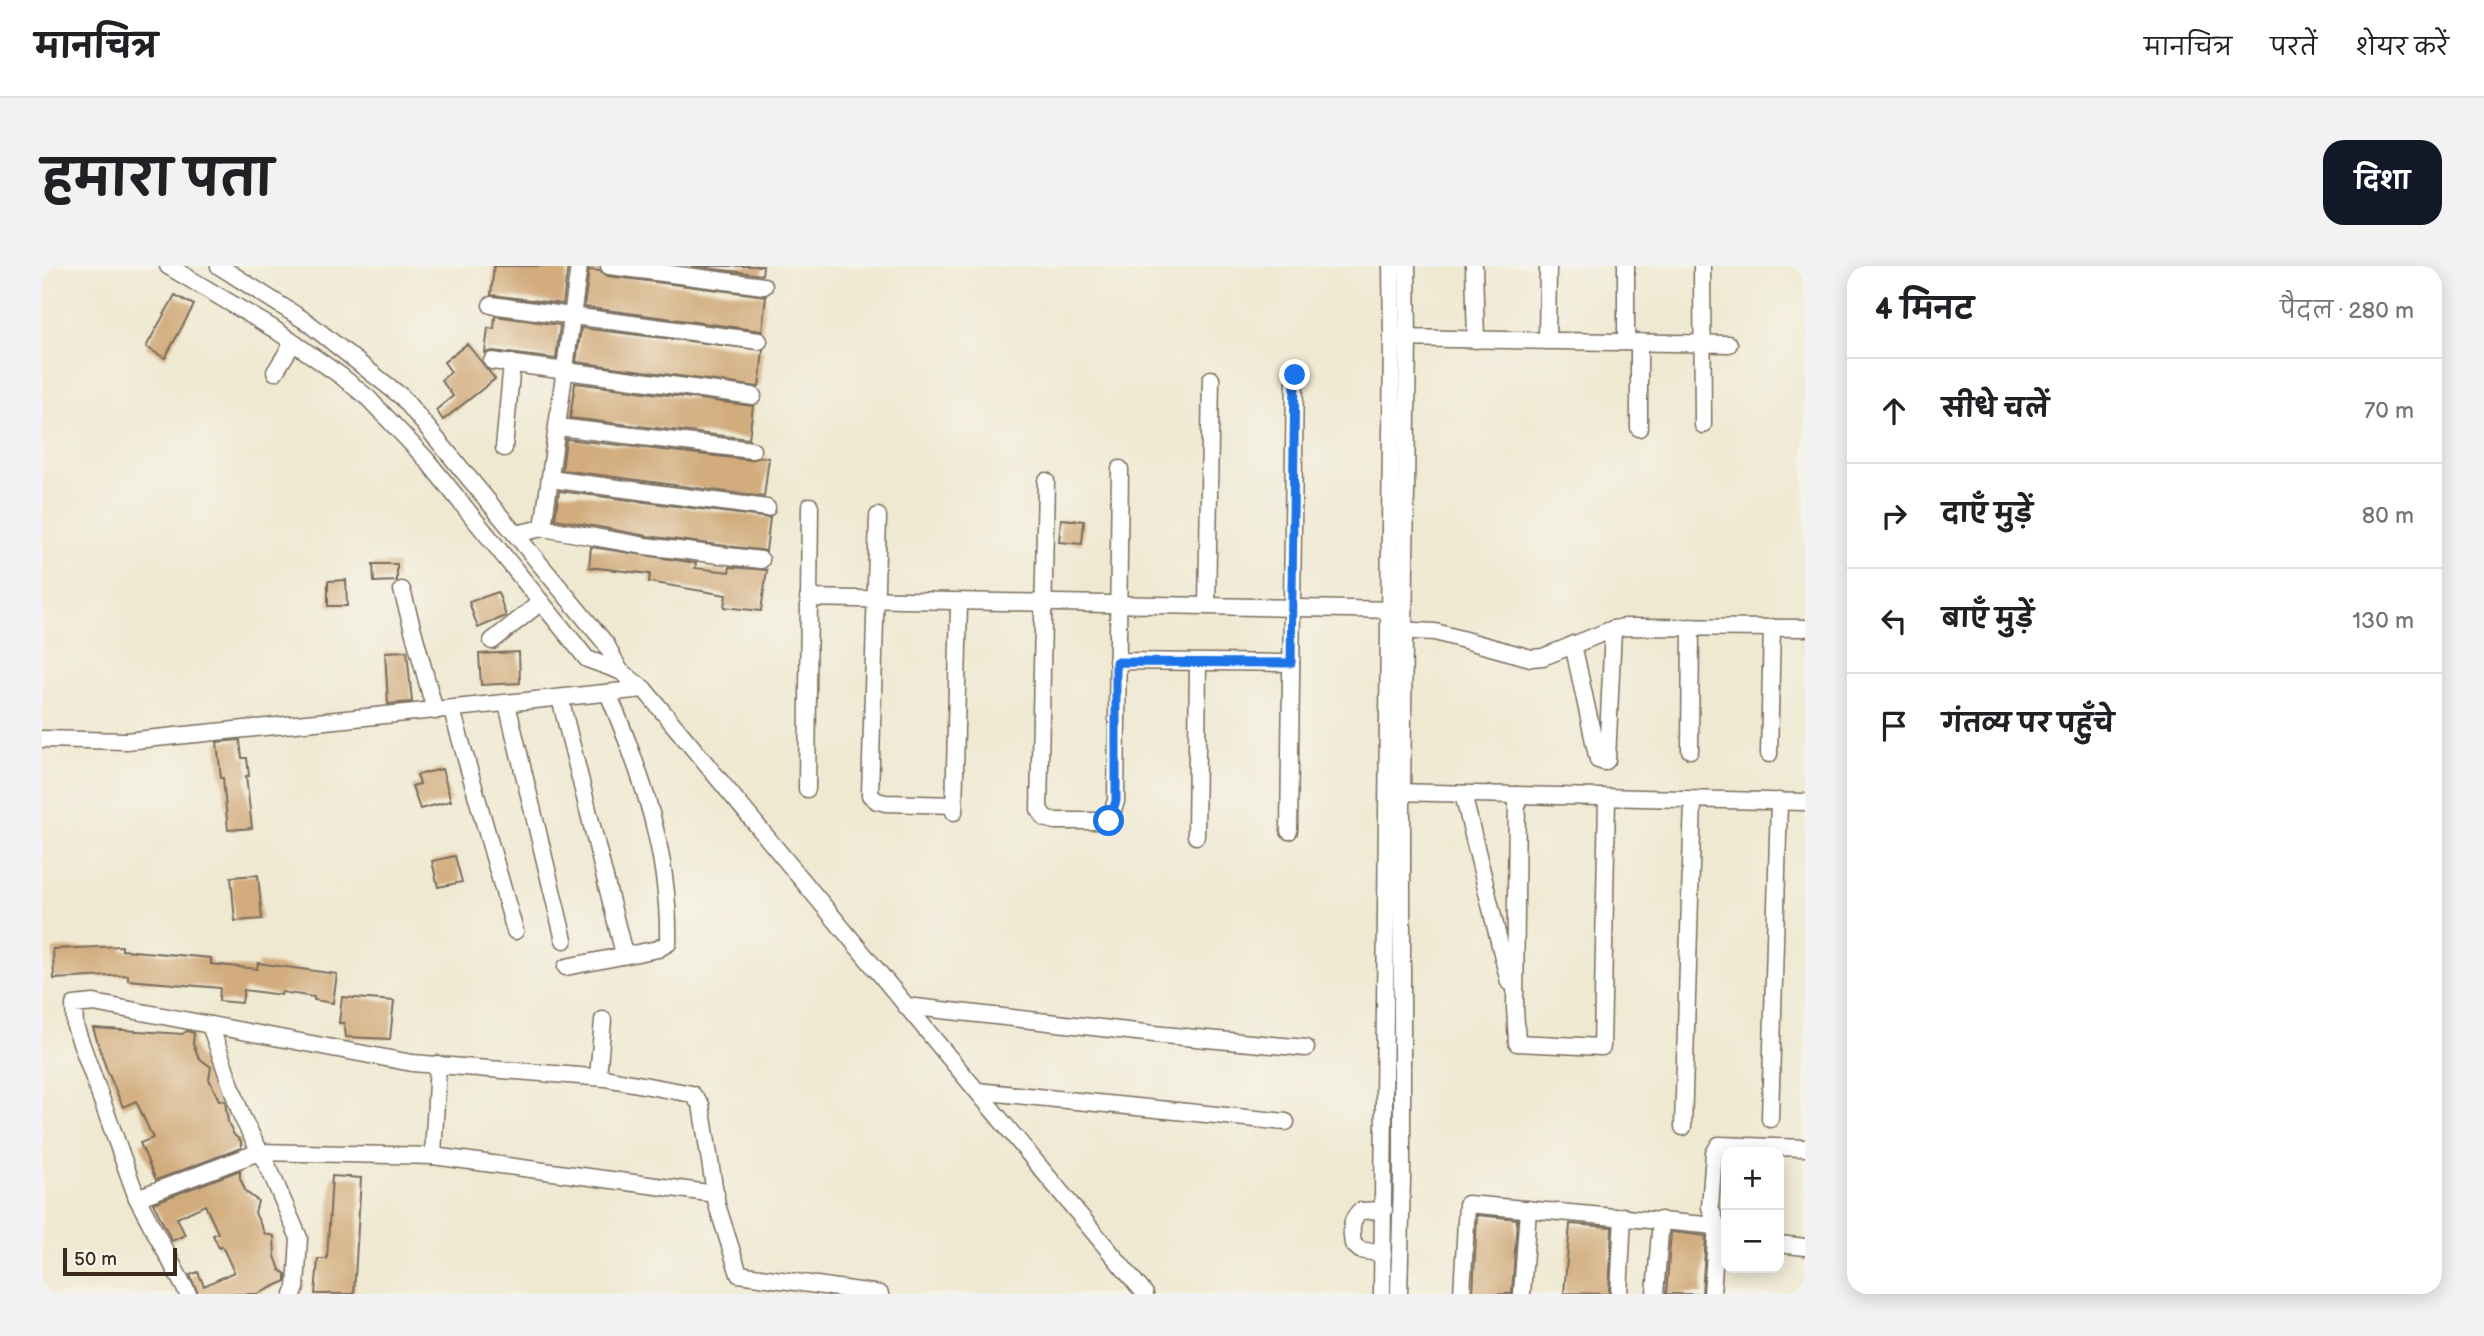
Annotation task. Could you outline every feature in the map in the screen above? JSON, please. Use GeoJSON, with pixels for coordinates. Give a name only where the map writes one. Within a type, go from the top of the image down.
{"type":"FeatureCollection","features":[{"type":"Feature","properties":{"kind":"street"},"geometry":{"type":"LineString","coordinates":[[168,266],[293,343],[368,398],[416,448],[587,659],[620,671],[644,689],[1144,1294]]}},
{"type":"Feature","properties":{"kind":"street"},"geometry":{"type":"LineString","coordinates":[[543,528],[579,266]]}},
{"type":"Feature","properties":{"kind":"street"},"geometry":{"type":"LineString","coordinates":[[608,266],[764,286]]}},
{"type":"Feature","properties":{"kind":"street"},"geometry":{"type":"LineString","coordinates":[[1391,266],[1400,338]]}},
{"type":"Feature","properties":{"kind":"street"},"geometry":{"type":"LineString","coordinates":[[1391,1292],[1383,1254],[1394,792],[1400,338],[1407,266]]}},
{"type":"Feature","properties":{"kind":"street"},"geometry":{"type":"LineString","coordinates":[[1474,266],[1476,340]]}},
{"type":"Feature","properties":{"kind":"street"},"geometry":{"type":"LineString","coordinates":[[1547,341],[1548,266]]}},
{"type":"Feature","properties":{"kind":"street"},"geometry":{"type":"LineString","coordinates":[[1626,266],[1639,428]]}},
{"type":"Feature","properties":{"kind":"street"},"geometry":{"type":"LineString","coordinates":[[1702,266],[1703,425]]}},
{"type":"Feature","properties":{"kind":"street"},"geometry":{"type":"LineString","coordinates":[[221,267],[307,322],[402,397],[606,644],[620,671]]}},
{"type":"Feature","properties":{"kind":"street"},"geometry":{"type":"LineString","coordinates":[[491,305],[759,341]]}},
{"type":"Feature","properties":{"kind":"street"},"geometry":{"type":"LineString","coordinates":[[1400,338],[1729,344]]}},
{"type":"Feature","properties":{"kind":"street"},"geometry":{"type":"LineString","coordinates":[[275,372],[293,343]]}},
{"type":"Feature","properties":{"kind":"street"},"geometry":{"type":"LineString","coordinates":[[492,361],[753,396]]}},
{"type":"Feature","properties":{"kind":"street"},"geometry":{"type":"LineString","coordinates":[[504,448],[512,363]]}},
{"type":"Feature","properties":{"kind":"street"},"geometry":{"type":"LineString","coordinates":[[1289,831],[1295,375]]}},
{"type":"Feature","properties":{"kind":"street"},"geometry":{"type":"LineString","coordinates":[[1207,606],[1211,379]]}},
{"type":"Feature","properties":{"kind":"street"},"geometry":{"type":"LineString","coordinates":[[558,427],[752,450]]}},
{"type":"Feature","properties":{"kind":"street"},"geometry":{"type":"LineString","coordinates":[[1046,481],[1039,809],[1045,818],[1055,821],[1109,821],[1114,814],[1116,801],[1120,469]]}},
{"type":"Feature","properties":{"kind":"street"},"geometry":{"type":"LineString","coordinates":[[550,479],[767,508]]}},
{"type":"Feature","properties":{"kind":"street"},"geometry":{"type":"LineString","coordinates":[[807,789],[810,506]]}},
{"type":"Feature","properties":{"kind":"street"},"geometry":{"type":"LineString","coordinates":[[878,516],[870,795],[877,801],[954,809],[960,602]]}},
{"type":"Feature","properties":{"kind":"street"},"geometry":{"type":"LineString","coordinates":[[515,534],[543,528],[645,546],[761,561]]}},
{"type":"Feature","properties":{"kind":"street"},"geometry":{"type":"LineString","coordinates":[[402,590],[435,712]]}},
{"type":"Feature","properties":{"kind":"street"},"geometry":{"type":"LineString","coordinates":[[808,598],[1396,610]]}},
{"type":"Feature","properties":{"kind":"street"},"geometry":{"type":"LineString","coordinates":[[492,641],[541,602]]}},
{"type":"Feature","properties":{"kind":"street"},"geometry":{"type":"LineString","coordinates":[[1396,630],[1435,632],[1531,658],[1543,657],[1613,629],[1633,626],[1805,628]]}},
{"type":"Feature","properties":{"kind":"street"},"geometry":{"type":"LineString","coordinates":[[1690,750],[1691,627]]}},
{"type":"Feature","properties":{"kind":"street"},"geometry":{"type":"LineString","coordinates":[[1769,754],[1772,627]]}},
{"type":"Feature","properties":{"kind":"street"},"geometry":{"type":"LineString","coordinates":[[1573,644],[1598,760],[1604,762],[1607,760],[1613,629]]}},
{"type":"Feature","properties":{"kind":"street"},"geometry":{"type":"LineString","coordinates":[[1116,662],[1291,663]]}},
{"type":"Feature","properties":{"kind":"street"},"geometry":{"type":"LineString","coordinates":[[1196,836],[1198,663]]}},
{"type":"Feature","properties":{"kind":"street"},"geometry":{"type":"LineString","coordinates":[[42,739],[126,741],[644,689]]}},
{"type":"Feature","properties":{"kind":"street"},"geometry":{"type":"LineString","coordinates":[[566,967],[658,949],[668,943],[660,845],[626,737],[608,693]]}},
{"type":"Feature","properties":{"kind":"street"},"geometry":{"type":"LineString","coordinates":[[560,698],[624,954]]}},
{"type":"Feature","properties":{"kind":"street"},"geometry":{"type":"LineString","coordinates":[[507,704],[564,940]]}},
{"type":"Feature","properties":{"kind":"street"},"geometry":{"type":"LineString","coordinates":[[452,710],[516,931]]}},
{"type":"Feature","properties":{"kind":"street"},"geometry":{"type":"LineString","coordinates":[[1394,792],[1805,803]]}},
{"type":"Feature","properties":{"kind":"street"},"geometry":{"type":"LineString","coordinates":[[1391,1292],[1402,1179],[1394,792]]}},
{"type":"Feature","properties":{"kind":"street"},"geometry":{"type":"LineString","coordinates":[[1463,794],[1515,1007]]}},
{"type":"Feature","properties":{"kind":"street"},"geometry":{"type":"LineString","coordinates":[[1517,795],[1517,1043],[1602,1047],[1608,799]]}},
{"type":"Feature","properties":{"kind":"street"},"geometry":{"type":"LineString","coordinates":[[1683,1127],[1693,800]]}},
{"type":"Feature","properties":{"kind":"street"},"geometry":{"type":"LineString","coordinates":[[1770,1119],[1779,802]]}},
{"type":"Feature","properties":{"kind":"street"},"geometry":{"type":"LineString","coordinates":[[188,1294],[137,1198],[75,1026],[74,1005],[94,1003],[412,1063],[598,1077],[692,1094],[701,1105],[717,1206],[739,1274],[880,1294]]}},
{"type":"Feature","properties":{"kind":"street"},"geometry":{"type":"LineString","coordinates":[[906,1006],[1150,1034],[1306,1048]]}},
{"type":"Feature","properties":{"kind":"street"},"geometry":{"type":"LineString","coordinates":[[598,1077],[603,1020]]}},
{"type":"Feature","properties":{"kind":"street"},"geometry":{"type":"LineString","coordinates":[[210,1025],[242,1117],[299,1238],[296,1288],[293,1294]]}},
{"type":"Feature","properties":{"kind":"street"},"geometry":{"type":"LineString","coordinates":[[433,1156],[438,1064]]}},
{"type":"Feature","properties":{"kind":"street"},"geometry":{"type":"LineString","coordinates":[[977,1091],[1286,1122]]}},
{"type":"Feature","properties":{"kind":"street"},"geometry":{"type":"LineString","coordinates":[[1712,1294],[1721,1228],[1710,1207],[1714,1153],[1719,1145],[1805,1148]]}},
{"type":"Feature","properties":{"kind":"street"},"geometry":{"type":"LineString","coordinates":[[137,1198],[259,1152],[433,1156],[716,1194]]}},
{"type":"Feature","properties":{"kind":"street"},"geometry":{"type":"LineString","coordinates":[[1462,1294],[1467,1205],[1623,1216],[1721,1228]]}},
{"type":"Feature","properties":{"kind":"street"},"geometry":{"type":"LineString","coordinates":[[1522,1294],[1528,1209]]}},
{"type":"Feature","properties":{"kind":"street"},"geometry":{"type":"LineString","coordinates":[[1383,1254],[1360,1250],[1353,1244],[1350,1230],[1354,1217],[1360,1211],[1384,1210]]}},
{"type":"Feature","properties":{"kind":"street"},"geometry":{"type":"LineString","coordinates":[[1619,1294],[1623,1216]]}},
{"type":"Feature","properties":{"kind":"street"},"geometry":{"type":"LineString","coordinates":[[1655,1294],[1661,1220]]}},
{"type":"Feature","properties":{"kind":"street"},"geometry":{"type":"LineString","coordinates":[[1784,1245],[1805,1247]]}},
{"type":"Feature","properties":{"kind":"building"},"geometry":{"type":"Polygon","coordinates":[[[494,266],[568,266],[563,304],[491,295],[494,266]]]}},
{"type":"Feature","properties":{"kind":"building"},"geometry":{"type":"Polygon","coordinates":[[[691,266],[763,266],[762,275],[691,266]]]}},
{"type":"Feature","properties":{"kind":"building"},"geometry":{"type":"Polygon","coordinates":[[[589,270],[600,271],[608,276],[766,296],[762,331],[584,307],[589,270]]]}},
{"type":"Feature","properties":{"kind":"building"},"geometry":{"type":"Polygon","coordinates":[[[175,295],[194,305],[165,358],[146,347],[175,295]]]}},
{"type":"Feature","properties":{"kind":"building"},"geometry":{"type":"Polygon","coordinates":[[[495,316],[560,325],[556,359],[493,351],[485,353],[488,328],[494,329],[495,316]]]}},
{"type":"Feature","properties":{"kind":"building"},"geometry":{"type":"Polygon","coordinates":[[[581,328],[763,350],[759,387],[576,362],[581,328]]]}},
{"type":"Feature","properties":{"kind":"building"},"geometry":{"type":"Polygon","coordinates":[[[467,344],[495,379],[443,420],[436,410],[453,396],[441,380],[451,372],[444,362],[467,344]]]}},
{"type":"Feature","properties":{"kind":"building"},"geometry":{"type":"Polygon","coordinates":[[[575,383],[753,406],[749,439],[570,418],[575,383]]]}},
{"type":"Feature","properties":{"kind":"building"},"geometry":{"type":"Polygon","coordinates":[[[566,439],[751,460],[769,458],[764,497],[562,470],[566,439]]]}},
{"type":"Feature","properties":{"kind":"building"},"geometry":{"type":"Polygon","coordinates":[[[559,491],[770,518],[766,551],[647,536],[555,519],[559,491]]]}},
{"type":"Feature","properties":{"kind":"building"},"geometry":{"type":"Polygon","coordinates":[[[1061,519],[1084,521],[1082,544],[1059,542],[1061,519]]]}},
{"type":"Feature","properties":{"kind":"building"},"geometry":{"type":"Polygon","coordinates":[[[591,547],[696,563],[695,568],[729,572],[730,567],[767,570],[761,611],[724,607],[726,595],[649,582],[650,574],[589,567],[591,547]]]}},
{"type":"Feature","properties":{"kind":"building"},"geometry":{"type":"Polygon","coordinates":[[[373,564],[397,564],[397,581],[374,582],[373,564]]]}},
{"type":"Feature","properties":{"kind":"building"},"geometry":{"type":"Polygon","coordinates":[[[346,580],[347,606],[328,606],[328,581],[346,580]]]}},
{"type":"Feature","properties":{"kind":"building"},"geometry":{"type":"Polygon","coordinates":[[[498,592],[506,616],[478,628],[469,602],[498,592]]]}},
{"type":"Feature","properties":{"kind":"building"},"geometry":{"type":"Polygon","coordinates":[[[407,651],[412,702],[388,704],[385,652],[407,651]]]}},
{"type":"Feature","properties":{"kind":"building"},"geometry":{"type":"Polygon","coordinates":[[[519,652],[520,683],[481,685],[479,654],[519,652]]]}},
{"type":"Feature","properties":{"kind":"building"},"geometry":{"type":"Polygon","coordinates":[[[240,740],[242,758],[247,758],[249,776],[246,776],[252,828],[228,830],[217,742],[240,740]]]}},
{"type":"Feature","properties":{"kind":"building"},"geometry":{"type":"Polygon","coordinates":[[[442,769],[451,801],[420,809],[412,786],[420,784],[417,775],[442,769]]]}},
{"type":"Feature","properties":{"kind":"building"},"geometry":{"type":"Polygon","coordinates":[[[455,856],[462,882],[438,887],[432,861],[455,856]]]}},
{"type":"Feature","properties":{"kind":"building"},"geometry":{"type":"Polygon","coordinates":[[[258,875],[262,919],[235,921],[231,877],[258,875]]]}},
{"type":"Feature","properties":{"kind":"building"},"geometry":{"type":"Polygon","coordinates":[[[122,946],[122,950],[211,958],[211,964],[257,969],[258,963],[337,974],[333,1003],[282,992],[281,995],[244,990],[242,1003],[219,1001],[220,988],[128,980],[128,975],[54,979],[53,949],[122,946]]]}},
{"type":"Feature","properties":{"kind":"building"},"geometry":{"type":"Polygon","coordinates":[[[342,997],[394,1001],[390,1039],[346,1037],[344,1023],[339,1023],[342,997]]]}},
{"type":"Feature","properties":{"kind":"building"},"geometry":{"type":"Polygon","coordinates":[[[93,1028],[194,1033],[193,1044],[199,1058],[211,1067],[209,1079],[219,1100],[225,1101],[228,1122],[234,1135],[241,1141],[241,1148],[156,1180],[140,1143],[153,1138],[136,1101],[123,1107],[93,1028]]]}},
{"type":"Feature","properties":{"kind":"building"},"geometry":{"type":"Polygon","coordinates":[[[240,1170],[240,1178],[246,1192],[258,1201],[255,1213],[265,1234],[274,1236],[275,1256],[280,1270],[286,1274],[286,1281],[257,1294],[198,1294],[190,1275],[198,1272],[204,1286],[234,1272],[222,1246],[219,1248],[213,1235],[218,1233],[205,1205],[177,1218],[185,1235],[172,1241],[153,1203],[240,1170]]]}},
{"type":"Feature","properties":{"kind":"building"},"geometry":{"type":"Polygon","coordinates":[[[332,1176],[361,1178],[354,1294],[315,1294],[318,1259],[327,1259],[332,1176]]]}},
{"type":"Feature","properties":{"kind":"building"},"geometry":{"type":"Polygon","coordinates":[[[1477,1215],[1517,1219],[1512,1294],[1473,1294],[1477,1215]]]}},
{"type":"Feature","properties":{"kind":"building"},"geometry":{"type":"Polygon","coordinates":[[[1570,1224],[1612,1227],[1609,1294],[1564,1293],[1570,1224]]]}},
{"type":"Feature","properties":{"kind":"building"},"geometry":{"type":"Polygon","coordinates":[[[1671,1232],[1706,1236],[1702,1294],[1666,1294],[1671,1232]]]}},
{"type":"Feature","properties":{"kind":"route"},"geometry":{"type":"LineString","coordinates":[[1109,821],[1114,814],[1116,801],[1116,662],[1291,663],[1295,375]]}}]}
